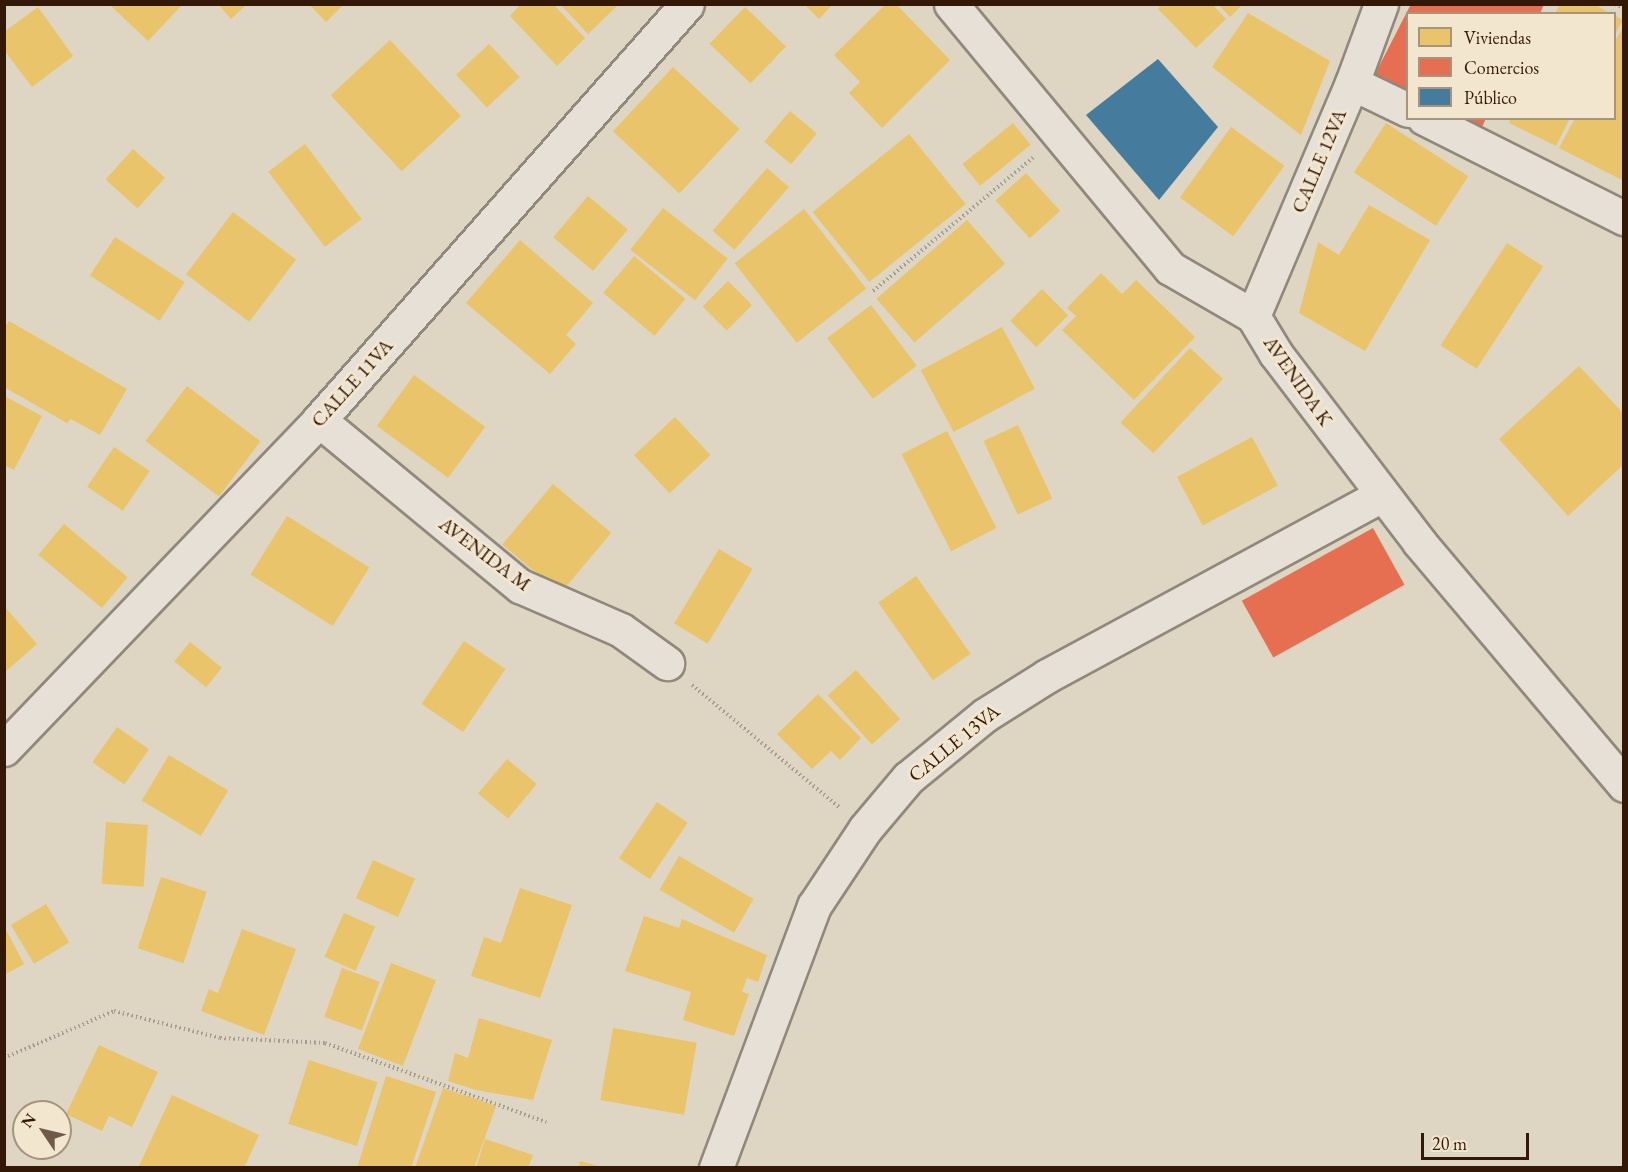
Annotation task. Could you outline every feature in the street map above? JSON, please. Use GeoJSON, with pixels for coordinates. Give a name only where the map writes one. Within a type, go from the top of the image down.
{"type":"FeatureCollection","features":[{"type":"Feature","properties":{"kind":"street","name":"CALLE 11VA"},"geometry":{"type":"LineString","coordinates":[[4,749],[319,420],[687,4]]}},
{"type":"Feature","properties":{"kind":"street","name":"AVENIDA K"},"geometry":{"type":"LineString","coordinates":[[951,4],[1170,268],[1253,316],[1276,354],[1382,495],[1623,784]]}},
{"type":"Feature","properties":{"kind":"street","name":"CALLE 12VA"},"geometry":{"type":"LineString","coordinates":[[1253,316],[1352,83],[1381,4]]}},
{"type":"Feature","properties":{"kind":"street"},"geometry":{"type":"LineString","coordinates":[[1352,83],[1406,110]]}},
{"type":"Feature","properties":{"kind":"street"},"geometry":{"type":"LineString","coordinates":[[1428,120],[1623,218]]}},
{"type":"Feature","properties":{"kind":"street","name":"AVENIDA M"},"geometry":{"type":"LineString","coordinates":[[319,420],[520,586],[621,630],[667,663]]}},
{"type":"Feature","properties":{"kind":"street","name":"CALLE 13VA"},"geometry":{"type":"LineString","coordinates":[[716,1167],[814,906],[865,829],[908,778],[985,716],[1047,676],[1382,495]]}},
{"type":"Feature","properties":{"kind":"path"},"geometry":{"type":"LineString","coordinates":[[1615,4],[1623,8]]}},
{"type":"Feature","properties":{"kind":"path"},"geometry":{"type":"LineString","coordinates":[[873,291],[1060,136]]}},
{"type":"Feature","properties":{"kind":"path"},"geometry":{"type":"LineString","coordinates":[[667,663],[865,829]]}},
{"type":"Feature","properties":{"kind":"path"},"geometry":{"type":"LineString","coordinates":[[4,1058],[114,1011],[220,1038],[325,1043],[546,1122]]}},
{"type":"Feature","properties":{"kind":"building: Viviendas"},"geometry":{"type":"Polygon","coordinates":[[[109,4],[183,4],[148,41],[109,4]]]}},
{"type":"Feature","properties":{"kind":"building: Viviendas"},"geometry":{"type":"Polygon","coordinates":[[[218,4],[247,4],[231,19],[218,4]]]}},
{"type":"Feature","properties":{"kind":"building: Viviendas"},"geometry":{"type":"Polygon","coordinates":[[[309,4],[344,4],[326,22],[309,4]]]}},
{"type":"Feature","properties":{"kind":"building: Viviendas"},"geometry":{"type":"Polygon","coordinates":[[[521,4],[553,4],[585,38],[557,66],[510,16],[521,4]]]}},
{"type":"Feature","properties":{"kind":"building: Viviendas"},"geometry":{"type":"Polygon","coordinates":[[[560,4],[615,4],[617,6],[588,34],[560,4]]]}},
{"type":"Feature","properties":{"kind":"building: Viviendas"},"geometry":{"type":"Polygon","coordinates":[[[804,4],[833,4],[819,19],[804,4]]]}},
{"type":"Feature","properties":{"kind":"building: Viviendas"},"geometry":{"type":"Polygon","coordinates":[[[886,4],[896,4],[950,60],[882,128],[849,93],[860,82],[834,55],[886,4]]]}},
{"type":"Feature","properties":{"kind":"building: Viviendas"},"geometry":{"type":"Polygon","coordinates":[[[1162,4],[1212,4],[1226,19],[1196,48],[1158,9],[1162,4]]]}},
{"type":"Feature","properties":{"kind":"building: Viviendas"},"geometry":{"type":"Polygon","coordinates":[[[1218,4],[1243,4],[1230,17],[1218,4]]]}},
{"type":"Feature","properties":{"kind":"building: Viviendas"},"geometry":{"type":"Polygon","coordinates":[[[1560,4],[1594,4],[1608,12],[1556,12],[1560,4]]]}},
{"type":"Feature","properties":{"kind":"building: Viviendas"},"geometry":{"type":"Polygon","coordinates":[[[38,7],[73,56],[32,87],[4,50],[4,32],[38,7]]]}},
{"type":"Feature","properties":{"kind":"building: Viviendas"},"geometry":{"type":"Polygon","coordinates":[[[745,7],[786,47],[751,83],[710,44],[745,7]]]}},
{"type":"Feature","properties":{"kind":"building: Viviendas"},"geometry":{"type":"Polygon","coordinates":[[[1248,13],[1330,61],[1301,135],[1212,67],[1248,13]]]}},
{"type":"Feature","properties":{"kind":"building: Viviendas"},"geometry":{"type":"Polygon","coordinates":[[[1616,16],[1623,20],[1616,32],[1616,16]]]}},
{"type":"Feature","properties":{"kind":"building: Viviendas"},"geometry":{"type":"Polygon","coordinates":[[[1624,26],[1624,181],[1559,148],[1574,120],[1616,120],[1616,40],[1624,26]]]}},
{"type":"Feature","properties":{"kind":"building: Viviendas"},"geometry":{"type":"Polygon","coordinates":[[[390,40],[461,116],[402,171],[331,95],[390,40]]]}},
{"type":"Feature","properties":{"kind":"building: Viviendas"},"geometry":{"type":"Polygon","coordinates":[[[489,44],[520,77],[487,108],[456,75],[489,44]]]}},
{"type":"Feature","properties":{"kind":"building: Viviendas"},"geometry":{"type":"Polygon","coordinates":[[[673,67],[740,129],[680,193],[613,131],[673,67]]]}},
{"type":"Feature","properties":{"kind":"building: Viviendas"},"geometry":{"type":"Polygon","coordinates":[[[790,111],[817,133],[791,164],[764,142],[790,111]]]}},
{"type":"Feature","properties":{"kind":"building: Viviendas"},"geometry":{"type":"Polygon","coordinates":[[[1510,120],[1569,120],[1556,146],[1509,123],[1510,120]]]}},
{"type":"Feature","properties":{"kind":"building: Viviendas"},"geometry":{"type":"Polygon","coordinates":[[[1013,123],[1031,145],[980,186],[962,164],[1013,123]]]}},
{"type":"Feature","properties":{"kind":"building: Viviendas"},"geometry":{"type":"Polygon","coordinates":[[[1386,123],[1468,176],[1436,226],[1354,172],[1386,123]]]}},
{"type":"Feature","properties":{"kind":"building: Viviendas"},"geometry":{"type":"Polygon","coordinates":[[[1231,127],[1284,166],[1233,236],[1180,197],[1231,127]]]}},
{"type":"Feature","properties":{"kind":"building: Viviendas"},"geometry":{"type":"Polygon","coordinates":[[[909,134],[966,204],[869,282],[813,212],[909,134]]]}},
{"type":"Feature","properties":{"kind":"building: Viviendas"},"geometry":{"type":"Polygon","coordinates":[[[305,144],[362,219],[325,247],[268,172],[305,144]]]}},
{"type":"Feature","properties":{"kind":"building: Viviendas"},"geometry":{"type":"Polygon","coordinates":[[[133,149],[165,178],[138,208],[106,179],[133,149]]]}},
{"type":"Feature","properties":{"kind":"building: Viviendas"},"geometry":{"type":"Polygon","coordinates":[[[767,168],[789,187],[734,250],[713,231],[767,168]]]}},
{"type":"Feature","properties":{"kind":"building: Viviendas"},"geometry":{"type":"Polygon","coordinates":[[[1026,173],[1060,211],[1030,238],[996,200],[1026,173]]]}},
{"type":"Feature","properties":{"kind":"building: Viviendas"},"geometry":{"type":"Polygon","coordinates":[[[588,196],[628,229],[593,271],[553,237],[588,196]]]}},
{"type":"Feature","properties":{"kind":"building: Viviendas"},"geometry":{"type":"Polygon","coordinates":[[[1369,205],[1430,240],[1365,351],[1299,313],[1318,242],[1339,255],[1369,205]]]}},
{"type":"Feature","properties":{"kind":"building: Viviendas"},"geometry":{"type":"Polygon","coordinates":[[[663,208],[728,258],[695,300],[630,250],[663,208]]]}},
{"type":"Feature","properties":{"kind":"building: Viviendas"},"geometry":{"type":"Polygon","coordinates":[[[804,209],[866,289],[797,343],[735,263],[804,209]]]}},
{"type":"Feature","properties":{"kind":"building: Viviendas"},"geometry":{"type":"Polygon","coordinates":[[[233,212],[296,260],[249,322],[186,274],[233,212]]]}},
{"type":"Feature","properties":{"kind":"building: Viviendas"},"geometry":{"type":"Polygon","coordinates":[[[967,220],[1005,264],[914,343],[876,299],[967,220]]]}},
{"type":"Feature","properties":{"kind":"building: Viviendas"},"geometry":{"type":"Polygon","coordinates":[[[115,237],[185,282],[160,321],[90,276],[115,237]]]}},
{"type":"Feature","properties":{"kind":"building: Viviendas"},"geometry":{"type":"Polygon","coordinates":[[[520,240],[593,303],[566,335],[576,344],[550,374],[466,303],[520,240]]]}},
{"type":"Feature","properties":{"kind":"building: Viviendas"},"geometry":{"type":"Polygon","coordinates":[[[1507,243],[1543,266],[1477,369],[1441,345],[1507,243]]]}},
{"type":"Feature","properties":{"kind":"building: Viviendas"},"geometry":{"type":"Polygon","coordinates":[[[634,256],[685,299],[654,336],[603,293],[634,256]]]}},
{"type":"Feature","properties":{"kind":"building: Viviendas"},"geometry":{"type":"Polygon","coordinates":[[[1101,273],[1122,294],[1136,280],[1195,337],[1134,400],[1062,330],[1076,316],[1067,308],[1101,273]]]}},
{"type":"Feature","properties":{"kind":"building: Viviendas"},"geometry":{"type":"Polygon","coordinates":[[[728,281],[752,305],[727,330],[703,306],[728,281]]]}},
{"type":"Feature","properties":{"kind":"building: Viviendas"},"geometry":{"type":"Polygon","coordinates":[[[1042,289],[1068,315],[1036,347],[1010,321],[1042,289]]]}},
{"type":"Feature","properties":{"kind":"building: Viviendas"},"geometry":{"type":"Polygon","coordinates":[[[871,305],[917,366],[873,399],[827,338],[871,305]]]}},
{"type":"Feature","properties":{"kind":"building: Viviendas"},"geometry":{"type":"Polygon","coordinates":[[[9,321],[127,389],[100,435],[71,419],[67,423],[4,387],[4,328],[9,321]]]}},
{"type":"Feature","properties":{"kind":"building: Viviendas"},"geometry":{"type":"Polygon","coordinates":[[[1002,327],[1035,389],[954,432],[921,370],[1002,327]]]}},
{"type":"Feature","properties":{"kind":"building: Viviendas"},"geometry":{"type":"Polygon","coordinates":[[[1190,348],[1223,379],[1153,453],[1120,423],[1190,348]]]}},
{"type":"Feature","properties":{"kind":"building: Viviendas"},"geometry":{"type":"Polygon","coordinates":[[[1579,366],[1624,414],[1624,464],[1568,516],[1499,439],[1579,366]]]}},
{"type":"Feature","properties":{"kind":"building: Viviendas"},"geometry":{"type":"Polygon","coordinates":[[[414,375],[485,427],[448,478],[377,426],[414,375]]]}},
{"type":"Feature","properties":{"kind":"building: Viviendas"},"geometry":{"type":"Polygon","coordinates":[[[187,386],[260,441],[219,496],[145,441],[187,386]]]}},
{"type":"Feature","properties":{"kind":"building: Viviendas"},"geometry":{"type":"Polygon","coordinates":[[[4,396],[42,416],[14,470],[4,465],[4,396]]]}},
{"type":"Feature","properties":{"kind":"building: Viviendas"},"geometry":{"type":"Polygon","coordinates":[[[675,417],[710,455],[670,493],[634,455],[675,417]]]}},
{"type":"Feature","properties":{"kind":"building: Viviendas"},"geometry":{"type":"Polygon","coordinates":[[[1018,425],[1052,498],[1018,514],[984,441],[1018,425]]]}},
{"type":"Feature","properties":{"kind":"building: Viviendas"},"geometry":{"type":"Polygon","coordinates":[[[947,431],[996,528],[951,551],[902,454],[947,431]]]}},
{"type":"Feature","properties":{"kind":"building: Viviendas"},"geometry":{"type":"Polygon","coordinates":[[[1252,437],[1278,486],[1203,525],[1177,477],[1252,437]]]}},
{"type":"Feature","properties":{"kind":"building: Viviendas"},"geometry":{"type":"Polygon","coordinates":[[[114,447],[150,471],[123,511],[87,487],[114,447]]]}},
{"type":"Feature","properties":{"kind":"building: Viviendas"},"geometry":{"type":"Polygon","coordinates":[[[553,484],[611,533],[560,593],[502,545],[553,484]]]}},
{"type":"Feature","properties":{"kind":"building: Viviendas"},"geometry":{"type":"Polygon","coordinates":[[[287,516],[369,567],[333,626],[250,575],[287,516]]]}},
{"type":"Feature","properties":{"kind":"building: Viviendas"},"geometry":{"type":"Polygon","coordinates":[[[64,524],[128,577],[102,608],[38,555],[64,524]]]}},
{"type":"Feature","properties":{"kind":"building: Viviendas"},"geometry":{"type":"Polygon","coordinates":[[[719,549],[752,569],[708,644],[674,624],[719,549]]]}},
{"type":"Feature","properties":{"kind":"building: Viviendas"},"geometry":{"type":"Polygon","coordinates":[[[916,576],[970,654],[933,680],[878,602],[916,576]]]}},
{"type":"Feature","properties":{"kind":"building: Viviendas"},"geometry":{"type":"Polygon","coordinates":[[[4,606],[37,644],[4,673],[4,606]]]}},
{"type":"Feature","properties":{"kind":"building: Viviendas"},"geometry":{"type":"Polygon","coordinates":[[[464,641],[505,669],[463,732],[422,704],[464,641]]]}},
{"type":"Feature","properties":{"kind":"building: Viviendas"},"geometry":{"type":"Polygon","coordinates":[[[190,642],[222,668],[206,687],[174,661],[190,642]]]}},
{"type":"Feature","properties":{"kind":"building: Viviendas"},"geometry":{"type":"Polygon","coordinates":[[[856,670],[900,719],[872,744],[828,695],[856,670]]]}},
{"type":"Feature","properties":{"kind":"building: Viviendas"},"geometry":{"type":"Polygon","coordinates":[[[818,694],[861,738],[840,760],[831,751],[812,769],[777,734],[818,694]]]}},
{"type":"Feature","properties":{"kind":"building: Viviendas"},"geometry":{"type":"Polygon","coordinates":[[[117,727],[149,749],[124,785],[92,762],[117,727]]]}},
{"type":"Feature","properties":{"kind":"building: Viviendas"},"geometry":{"type":"Polygon","coordinates":[[[169,755],[228,791],[201,836],[142,800],[169,755]]]}},
{"type":"Feature","properties":{"kind":"building: Viviendas"},"geometry":{"type":"Polygon","coordinates":[[[507,759],[537,784],[508,819],[478,793],[507,759]]]}},
{"type":"Feature","properties":{"kind":"building: Viviendas"},"geometry":{"type":"Polygon","coordinates":[[[657,802],[688,823],[650,879],[619,858],[657,802]]]}},
{"type":"Feature","properties":{"kind":"building: Viviendas"},"geometry":{"type":"Polygon","coordinates":[[[106,822],[148,825],[144,887],[102,884],[106,822]]]}},
{"type":"Feature","properties":{"kind":"building: Viviendas"},"geometry":{"type":"Polygon","coordinates":[[[679,856],[753,899],[734,933],[660,890],[679,856]]]}},
{"type":"Feature","properties":{"kind":"building: Viviendas"},"geometry":{"type":"Polygon","coordinates":[[[373,860],[415,879],[398,917],[356,898],[373,860]]]}},
{"type":"Feature","properties":{"kind":"building: Viviendas"},"geometry":{"type":"Polygon","coordinates":[[[161,877],[207,892],[183,963],[138,948],[161,877]]]}},
{"type":"Feature","properties":{"kind":"building: Viviendas"},"geometry":{"type":"Polygon","coordinates":[[[520,888],[572,905],[540,998],[471,976],[484,937],[501,943],[520,888]]]}},
{"type":"Feature","properties":{"kind":"building: Viviendas"},"geometry":{"type":"Polygon","coordinates":[[[46,904],[69,943],[34,964],[11,925],[46,904]]]}},
{"type":"Feature","properties":{"kind":"building: Viviendas"},"geometry":{"type":"Polygon","coordinates":[[[344,913],[375,927],[356,971],[324,957],[344,913]]]}},
{"type":"Feature","properties":{"kind":"building: Viviendas"},"geometry":{"type":"Polygon","coordinates":[[[644,916],[679,928],[682,919],[767,955],[758,982],[747,978],[742,992],[749,994],[734,1036],[683,1020],[691,992],[625,971],[644,916]]]}},
{"type":"Feature","properties":{"kind":"building: Viviendas"},"geometry":{"type":"Polygon","coordinates":[[[242,929],[296,949],[264,1035],[201,1011],[209,989],[218,993],[242,929]]]}},
{"type":"Feature","properties":{"kind":"building: Viviendas"},"geometry":{"type":"Polygon","coordinates":[[[6,930],[24,964],[4,975],[4,931],[6,930]]]}},
{"type":"Feature","properties":{"kind":"building: Viviendas"},"geometry":{"type":"Polygon","coordinates":[[[391,963],[436,980],[403,1066],[358,1049],[391,963]]]}},
{"type":"Feature","properties":{"kind":"building: Viviendas"},"geometry":{"type":"Polygon","coordinates":[[[342,968],[380,982],[362,1031],[324,1017],[342,968]]]}},
{"type":"Feature","properties":{"kind":"building: Viviendas"},"geometry":{"type":"Polygon","coordinates":[[[479,1018],[552,1040],[533,1100],[476,1090],[448,1081],[455,1053],[468,1058],[479,1018]]]}},
{"type":"Feature","properties":{"kind":"building: Viviendas"},"geometry":{"type":"Polygon","coordinates":[[[613,1028],[697,1043],[684,1115],[600,1100],[613,1028]]]}},
{"type":"Feature","properties":{"kind":"building: Viviendas"},"geometry":{"type":"Polygon","coordinates":[[[99,1045],[158,1072],[132,1127],[109,1116],[102,1131],[72,1117],[72,1101],[99,1045]]]}},
{"type":"Feature","properties":{"kind":"building: Viviendas"},"geometry":{"type":"Polygon","coordinates":[[[309,1060],[377,1082],[357,1146],[288,1124],[309,1060]]]}},
{"type":"Feature","properties":{"kind":"building: Viviendas"},"geometry":{"type":"Polygon","coordinates":[[[386,1076],[436,1092],[411,1168],[357,1168],[386,1076]]]}},
{"type":"Feature","properties":{"kind":"building: Viviendas"},"geometry":{"type":"Polygon","coordinates":[[[443,1088],[496,1106],[474,1168],[415,1168],[443,1088]]]}},
{"type":"Feature","properties":{"kind":"building: Viviendas"},"geometry":{"type":"Polygon","coordinates":[[[172,1095],[259,1135],[244,1168],[138,1168],[172,1095]]]}},
{"type":"Feature","properties":{"kind":"building: Viviendas"},"geometry":{"type":"Polygon","coordinates":[[[485,1139],[533,1155],[528,1168],[476,1168],[485,1139]]]}},
{"type":"Feature","properties":{"kind":"building: Viviendas"},"geometry":{"type":"Polygon","coordinates":[[[580,1161],[602,1167],[602,1168],[579,1168],[580,1161]]]}},
{"type":"Feature","properties":{"kind":"building: Comercios"},"geometry":{"type":"Polygon","coordinates":[[[1411,4],[1544,4],[1541,12],[1407,12],[1411,4]]]}},
{"type":"Feature","properties":{"kind":"building: Comercios"},"geometry":{"type":"Polygon","coordinates":[[[1406,14],[1406,94],[1373,78],[1406,14]]]}},
{"type":"Feature","properties":{"kind":"building: Comercios"},"geometry":{"type":"Polygon","coordinates":[[[1457,120],[1485,120],[1480,132],[1457,120]]]}},
{"type":"Feature","properties":{"kind":"building: Comercios"},"geometry":{"type":"Polygon","coordinates":[[[1373,528],[1405,585],[1273,658],[1242,601],[1373,528]]]}},
{"type":"Feature","properties":{"kind":"building: Público"},"geometry":{"type":"Polygon","coordinates":[[[1158,59],[1218,127],[1159,200],[1086,115],[1158,59]]]}}]}
